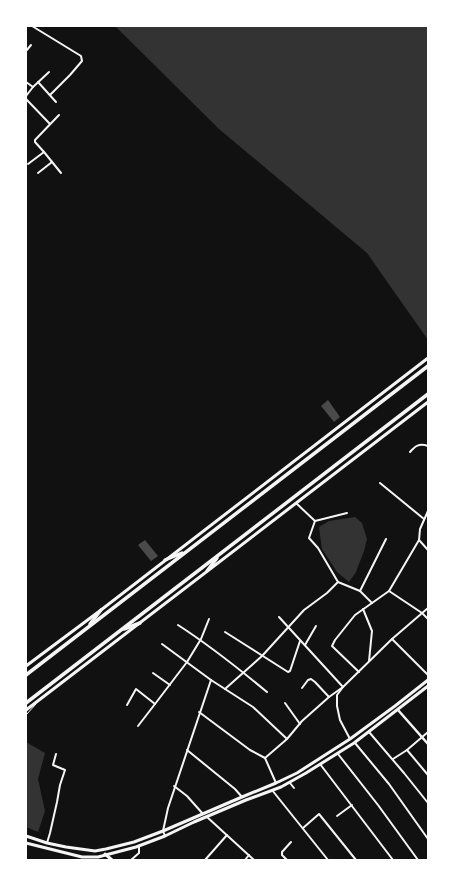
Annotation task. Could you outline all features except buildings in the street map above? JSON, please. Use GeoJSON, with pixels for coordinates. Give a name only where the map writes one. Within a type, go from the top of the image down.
{"type":"FeatureCollection","features":[{"type":"Feature","properties":{"kind":"highway"},"geometry":{"type":"LineString","coordinates":[[26,675],[428,366]]}},
{"type":"Feature","properties":{"kind":"highway"},"geometry":{"type":"LineString","coordinates":[[26,703],[428,394]]}},
{"type":"Feature","properties":{"kind":"highway"},"geometry":{"type":"LineString","coordinates":[[165,560],[188,550]]}},
{"type":"Feature","properties":{"kind":"highway"},"geometry":{"type":"LineString","coordinates":[[207,571],[220,554]]}},
{"type":"Feature","properties":{"kind":"highway"},"geometry":{"type":"LineString","coordinates":[[86,629],[101,610]]}},
{"type":"Feature","properties":{"kind":"highway"},"geometry":{"type":"LineString","coordinates":[[120,631],[140,623]]}},
{"type":"Feature","properties":{"kind":"main road"},"geometry":{"type":"LineString","coordinates":[[26,666],[428,358]]}},
{"type":"Feature","properties":{"kind":"main road"},"geometry":{"type":"LineString","coordinates":[[26,710],[428,402]]}},
{"type":"Feature","properties":{"kind":"main road"},"geometry":{"type":"LineString","coordinates":[[26,836],[47,843],[95,851],[134,842],[163,831],[297,773],[350,739],[428,680]]}},
{"type":"Feature","properties":{"kind":"main road"},"geometry":{"type":"LineString","coordinates":[[26,843],[82,857],[97,858],[105,854],[165,836],[194,822],[290,782],[354,743],[428,686]]}},
{"type":"Feature","properties":{"kind":"main road"},"geometry":{"type":"LineString","coordinates":[[350,739],[354,743]]}},
{"type":"Feature","properties":{"kind":"main road"},"geometry":{"type":"LineString","coordinates":[[105,854],[106,849]]}},
{"type":"Feature","properties":{"kind":"main road"},"geometry":{"type":"LineString","coordinates":[[105,854],[112,860]]}},
{"type":"Feature","properties":{"kind":"street"},"geometry":{"type":"LineString","coordinates":[[32,26],[82,58],[82,61],[78,67],[50,95]]}},
{"type":"Feature","properties":{"kind":"street"},"geometry":{"type":"LineString","coordinates":[[26,51],[31,45]]}},
{"type":"Feature","properties":{"kind":"street"},"geometry":{"type":"LineString","coordinates":[[48,72],[33,87],[26,98],[50,124]]}},
{"type":"Feature","properties":{"kind":"street"},"geometry":{"type":"LineString","coordinates":[[26,82],[33,87]]}},
{"type":"Feature","properties":{"kind":"street"},"geometry":{"type":"LineString","coordinates":[[38,82],[56,102]]}},
{"type":"Feature","properties":{"kind":"street"},"geometry":{"type":"LineString","coordinates":[[59,115],[35,140],[35,142],[61,173]]}},
{"type":"Feature","properties":{"kind":"street"},"geometry":{"type":"LineString","coordinates":[[28,164],[44,152]]}},
{"type":"Feature","properties":{"kind":"street"},"geometry":{"type":"LineString","coordinates":[[38,173],[52,162]]}},
{"type":"Feature","properties":{"kind":"street"},"geometry":{"type":"LineString","coordinates":[[410,452],[421,444],[428,446]]}},
{"type":"Feature","properties":{"kind":"street"},"geometry":{"type":"LineString","coordinates":[[380,483],[424,519]]}},
{"type":"Feature","properties":{"kind":"street"},"geometry":{"type":"LineString","coordinates":[[296,503],[315,520],[347,513]]}},
{"type":"Feature","properties":{"kind":"street"},"geometry":{"type":"LineString","coordinates":[[359,672],[332,646],[355,615],[389,591],[419,540],[420,529],[428,511]]}},
{"type":"Feature","properties":{"kind":"street"},"geometry":{"type":"LineString","coordinates":[[315,520],[309,538],[318,548],[338,582],[360,591],[372,603]]}},
{"type":"Feature","properties":{"kind":"street"},"geometry":{"type":"LineString","coordinates":[[360,591],[386,539]]}},
{"type":"Feature","properties":{"kind":"street"},"geometry":{"type":"LineString","coordinates":[[419,540],[428,550]]}},
{"type":"Feature","properties":{"kind":"street"},"geometry":{"type":"LineString","coordinates":[[225,689],[262,656],[304,610],[327,593],[338,582]]}},
{"type":"Feature","properties":{"kind":"street"},"geometry":{"type":"LineString","coordinates":[[389,591],[422,613],[428,619]]}},
{"type":"Feature","properties":{"kind":"street"},"geometry":{"type":"LineString","coordinates":[[265,758],[287,739],[300,724],[329,697],[343,687],[392,639],[428,608]]}},
{"type":"Feature","properties":{"kind":"street"},"geometry":{"type":"LineString","coordinates":[[363,609],[372,631],[369,662]]}},
{"type":"Feature","properties":{"kind":"street"},"geometry":{"type":"LineString","coordinates":[[279,617],[343,687]]}},
{"type":"Feature","properties":{"kind":"street"},"geometry":{"type":"LineString","coordinates":[[138,726],[187,662],[209,619]]}},
{"type":"Feature","properties":{"kind":"street"},"geometry":{"type":"LineString","coordinates":[[178,625],[200,639],[244,672],[267,692]]}},
{"type":"Feature","properties":{"kind":"street"},"geometry":{"type":"LineString","coordinates":[[305,645],[316,626]]}},
{"type":"Feature","properties":{"kind":"street"},"geometry":{"type":"LineString","coordinates":[[225,632],[288,672],[290,671],[300,641]]}},
{"type":"Feature","properties":{"kind":"street"},"geometry":{"type":"LineString","coordinates":[[392,639],[428,675]]}},
{"type":"Feature","properties":{"kind":"street"},"geometry":{"type":"LineString","coordinates":[[162,644],[211,680],[253,707],[287,739]]}},
{"type":"Feature","properties":{"kind":"street"},"geometry":{"type":"LineString","coordinates":[[153,673],[170,685]]}},
{"type":"Feature","properties":{"kind":"street"},"geometry":{"type":"LineString","coordinates":[[302,688],[308,680],[311,679],[329,697]]}},
{"type":"Feature","properties":{"kind":"street"},"geometry":{"type":"LineString","coordinates":[[165,836],[163,831],[174,786],[211,680]]}},
{"type":"Feature","properties":{"kind":"street"},"geometry":{"type":"LineString","coordinates":[[343,687],[337,695],[337,706],[340,720],[350,739]]}},
{"type":"Feature","properties":{"kind":"street"},"geometry":{"type":"LineString","coordinates":[[127,705],[136,689],[155,704]]}},
{"type":"Feature","properties":{"kind":"street"},"geometry":{"type":"LineString","coordinates":[[285,704],[300,724]]}},
{"type":"Feature","properties":{"kind":"street"},"geometry":{"type":"LineString","coordinates":[[398,710],[428,744]]}},
{"type":"Feature","properties":{"kind":"street"},"geometry":{"type":"LineString","coordinates":[[199,712],[250,750],[265,758],[276,783]]}},
{"type":"Feature","properties":{"kind":"street"},"geometry":{"type":"LineString","coordinates":[[369,732],[428,803]]}},
{"type":"Feature","properties":{"kind":"street"},"geometry":{"type":"LineString","coordinates":[[392,759],[407,750],[428,732]]}},
{"type":"Feature","properties":{"kind":"street"},"geometry":{"type":"LineString","coordinates":[[354,743],[389,784],[428,839]]}},
{"type":"Feature","properties":{"kind":"street"},"geometry":{"type":"LineString","coordinates":[[187,750],[235,789],[242,797]]}},
{"type":"Feature","properties":{"kind":"street"},"geometry":{"type":"LineString","coordinates":[[407,750],[428,775]]}},
{"type":"Feature","properties":{"kind":"street"},"geometry":{"type":"LineString","coordinates":[[47,843],[60,785],[65,770],[53,765],[56,754]]}},
{"type":"Feature","properties":{"kind":"street"},"geometry":{"type":"LineString","coordinates":[[338,754],[378,805],[418,860]]}},
{"type":"Feature","properties":{"kind":"street"},"geometry":{"type":"LineString","coordinates":[[320,764],[393,860]]}},
{"type":"Feature","properties":{"kind":"street"},"geometry":{"type":"LineString","coordinates":[[290,782],[294,788]]}},
{"type":"Feature","properties":{"kind":"street"},"geometry":{"type":"LineString","coordinates":[[174,786],[187,796],[203,814]]}},
{"type":"Feature","properties":{"kind":"street"},"geometry":{"type":"LineString","coordinates":[[272,790],[328,860]]}},
{"type":"Feature","properties":{"kind":"street"},"geometry":{"type":"LineString","coordinates":[[337,816],[352,805]]}},
{"type":"Feature","properties":{"kind":"street"},"geometry":{"type":"LineString","coordinates":[[302,828],[319,814],[356,860]]}},
{"type":"Feature","properties":{"kind":"street"},"geometry":{"type":"LineString","coordinates":[[207,817],[254,860]]}},
{"type":"Feature","properties":{"kind":"street"},"geometry":{"type":"LineString","coordinates":[[205,860],[227,835]]}},
{"type":"Feature","properties":{"kind":"street"},"geometry":{"type":"LineString","coordinates":[[287,860],[282,855],[282,852],[291,842]]}},
{"type":"Feature","properties":{"kind":"street"},"geometry":{"type":"LineString","coordinates":[[131,860],[139,853],[139,845]]}},
{"type":"Feature","properties":{"kind":"street"},"geometry":{"type":"LineString","coordinates":[[245,860],[249,855]]}},
{"type":"Feature","properties":{"kind":"lane"},"geometry":{"type":"LineString","coordinates":[[26,715],[39,700]]}},
{"type":"Feature","properties":{"kind":"shaded area"},"geometry":{"type":"Polygon","coordinates":[[[115,26],[428,26],[428,340],[367,253],[219,129],[115,26]]]}},
{"type":"Feature","properties":{"kind":"shaded area"},"geometry":{"type":"Polygon","coordinates":[[[355,517],[362,523],[367,539],[356,572],[349,582],[337,572],[322,549],[319,527],[329,521],[355,517]]]}},
{"type":"Feature","properties":{"kind":"shaded area"},"geometry":{"type":"Polygon","coordinates":[[[26,742],[45,753],[38,779],[45,811],[38,832],[26,827],[26,742]]]}}]}
